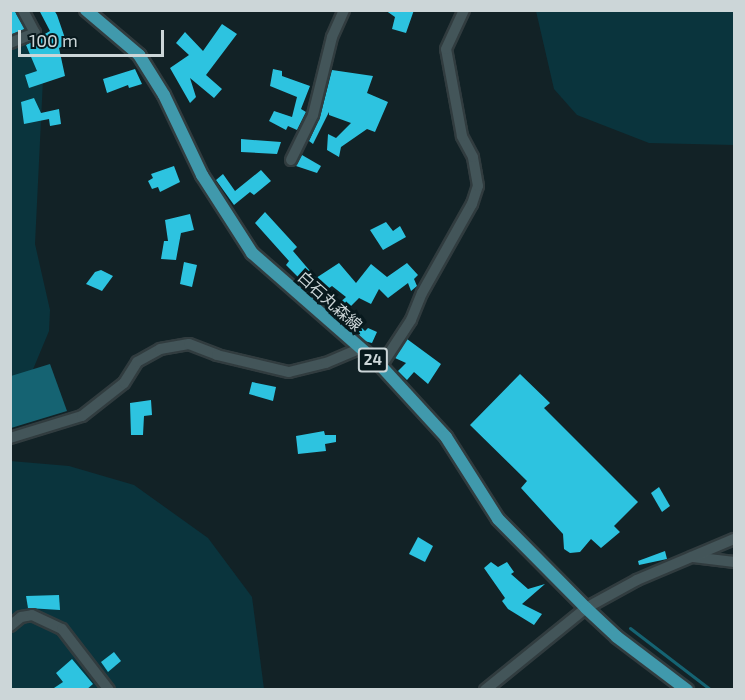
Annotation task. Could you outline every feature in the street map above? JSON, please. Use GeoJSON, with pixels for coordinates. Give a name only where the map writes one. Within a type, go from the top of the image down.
{"type":"FeatureCollection","features":[{"type":"Feature","properties":{"kind":"main road","name":"白石丸森線"},"geometry":{"type":"LineString","coordinates":[[86,10],[139,55],[164,95],[202,175],[252,253],[381,366],[446,437],[498,519],[585,608],[617,637],[687,690]]}},
{"type":"Feature","properties":{"kind":"street"},"geometry":{"type":"LineString","coordinates":[[10,43],[35,33],[23,10]]}},
{"type":"Feature","properties":{"kind":"street"},"geometry":{"type":"LineString","coordinates":[[291,160],[313,115],[332,37],[344,10]]}},
{"type":"Feature","properties":{"kind":"street"},"geometry":{"type":"LineString","coordinates":[[381,366],[411,320],[422,293],[468,213],[478,186],[473,158],[462,136],[446,50],[464,10]]}},
{"type":"Feature","properties":{"kind":"street"},"geometry":{"type":"LineString","coordinates":[[10,438],[82,416],[124,382],[137,362],[160,349],[189,344],[217,355],[289,372],[326,363],[359,349]]}},
{"type":"Feature","properties":{"kind":"street"},"geometry":{"type":"LineString","coordinates":[[485,690],[585,608],[638,580],[735,539]]}},
{"type":"Feature","properties":{"kind":"street"},"geometry":{"type":"LineString","coordinates":[[692,556],[735,562]]}},
{"type":"Feature","properties":{"kind":"street"},"geometry":{"type":"LineString","coordinates":[[10,626],[21,617],[32,615],[62,629],[109,690]]}},
{"type":"Feature","properties":{"kind":"shaded area"},"geometry":{"type":"Polygon","coordinates":[[[536,11],[734,11],[734,145],[649,143],[577,115],[554,89],[536,11]]]}},
{"type":"Feature","properties":{"kind":"shaded area"},"geometry":{"type":"Polygon","coordinates":[[[10,19],[27,36],[43,79],[35,244],[50,310],[49,331],[19,403],[10,406],[10,19]]]}},
{"type":"Feature","properties":{"kind":"shaded area"},"geometry":{"type":"Polygon","coordinates":[[[50,364],[67,411],[11,428],[11,376],[50,364]]]}},
{"type":"Feature","properties":{"kind":"shaded area"},"geometry":{"type":"Polygon","coordinates":[[[10,461],[69,466],[134,485],[208,538],[252,597],[264,689],[11,689],[10,461]]]}},
{"type":"Feature","properties":{"kind":"building"},"geometry":{"type":"Polygon","coordinates":[[[10,10],[14,10],[25,29],[10,35],[10,10]]]}},
{"type":"Feature","properties":{"kind":"building"},"geometry":{"type":"Polygon","coordinates":[[[39,10],[54,10],[57,15],[67,44],[59,48],[65,76],[29,88],[25,75],[37,71],[26,45],[50,31],[39,10]]]}},
{"type":"Feature","properties":{"kind":"building"},"geometry":{"type":"Polygon","coordinates":[[[385,10],[414,10],[406,33],[392,29],[395,17],[385,10]]]}},
{"type":"Feature","properties":{"kind":"building"},"geometry":{"type":"Polygon","coordinates":[[[222,24],[237,34],[206,75],[222,89],[214,98],[190,78],[196,97],[190,103],[170,68],[189,55],[176,43],[185,32],[203,51],[222,24]]]}},
{"type":"Feature","properties":{"kind":"building"},"geometry":{"type":"Polygon","coordinates":[[[135,69],[142,84],[129,88],[128,85],[107,93],[103,79],[135,69]]]}},
{"type":"Feature","properties":{"kind":"building"},"geometry":{"type":"Polygon","coordinates":[[[273,69],[282,71],[282,76],[310,86],[301,109],[306,112],[297,130],[288,126],[286,130],[269,121],[274,111],[292,117],[297,97],[270,86],[273,69]]]}},
{"type":"Feature","properties":{"kind":"building"},"geometry":{"type":"Polygon","coordinates":[[[332,70],[373,76],[367,93],[388,102],[375,132],[367,129],[341,147],[339,157],[327,150],[328,134],[336,138],[351,123],[329,115],[329,112],[313,144],[309,141],[320,117],[332,70]]]}},
{"type":"Feature","properties":{"kind":"building"},"geometry":{"type":"Polygon","coordinates":[[[34,98],[41,113],[59,109],[61,124],[50,126],[49,119],[24,124],[21,102],[34,98]]]}},
{"type":"Feature","properties":{"kind":"building"},"geometry":{"type":"Polygon","coordinates":[[[241,139],[281,142],[277,154],[241,152],[241,139]]]}},
{"type":"Feature","properties":{"kind":"building"},"geometry":{"type":"Polygon","coordinates":[[[302,155],[321,166],[317,173],[296,166],[302,155]]]}},
{"type":"Feature","properties":{"kind":"building"},"geometry":{"type":"Polygon","coordinates":[[[174,166],[180,182],[160,192],[158,187],[152,189],[148,181],[153,178],[151,174],[174,166]]]}},
{"type":"Feature","properties":{"kind":"building"},"geometry":{"type":"Polygon","coordinates":[[[261,170],[271,181],[254,195],[250,192],[234,205],[216,180],[223,174],[235,191],[261,170]]]}},
{"type":"Feature","properties":{"kind":"building"},"geometry":{"type":"Polygon","coordinates":[[[265,212],[297,247],[293,251],[316,278],[339,263],[356,283],[371,264],[387,277],[407,263],[418,275],[414,279],[417,286],[411,291],[408,283],[388,298],[379,289],[371,304],[359,298],[345,312],[337,305],[346,297],[332,286],[319,295],[307,278],[303,282],[286,265],[289,261],[255,223],[265,212]]]}},
{"type":"Feature","properties":{"kind":"building"},"geometry":{"type":"Polygon","coordinates":[[[190,214],[194,230],[181,233],[176,260],[161,259],[164,241],[168,241],[165,220],[190,214]]]}},
{"type":"Feature","properties":{"kind":"building"},"geometry":{"type":"Polygon","coordinates":[[[386,222],[393,231],[400,226],[406,237],[383,250],[370,230],[386,222]]]}},
{"type":"Feature","properties":{"kind":"building"},"geometry":{"type":"Polygon","coordinates":[[[184,262],[197,265],[192,287],[180,284],[184,262]]]}},
{"type":"Feature","properties":{"kind":"building"},"geometry":{"type":"Polygon","coordinates":[[[101,270],[113,276],[102,291],[86,284],[95,272],[101,270]]]}},
{"type":"Feature","properties":{"kind":"building"},"geometry":{"type":"Polygon","coordinates":[[[354,320],[365,331],[368,328],[377,332],[372,343],[364,341],[350,324],[354,320]]]}},
{"type":"Feature","properties":{"kind":"building"},"geometry":{"type":"Polygon","coordinates":[[[407,339],[441,364],[428,384],[414,372],[407,380],[398,371],[406,363],[395,358],[407,339]]]}},
{"type":"Feature","properties":{"kind":"building"},"geometry":{"type":"Polygon","coordinates":[[[520,374],[550,403],[544,408],[638,502],[614,526],[620,532],[601,548],[591,539],[580,552],[570,553],[564,549],[563,534],[521,488],[527,481],[470,425],[520,374]]]}},
{"type":"Feature","properties":{"kind":"building"},"geometry":{"type":"Polygon","coordinates":[[[252,382],[276,387],[273,401],[249,394],[252,382]]]}},
{"type":"Feature","properties":{"kind":"building"},"geometry":{"type":"Polygon","coordinates":[[[151,400],[152,415],[144,416],[143,435],[131,435],[130,403],[151,400]]]}},
{"type":"Feature","properties":{"kind":"building"},"geometry":{"type":"Polygon","coordinates":[[[324,431],[325,435],[336,435],[336,442],[325,444],[326,451],[298,454],[296,436],[324,431]]]}},
{"type":"Feature","properties":{"kind":"building"},"geometry":{"type":"Polygon","coordinates":[[[659,487],[670,506],[662,512],[651,493],[659,487]]]}},
{"type":"Feature","properties":{"kind":"building"},"geometry":{"type":"Polygon","coordinates":[[[418,537],[433,546],[425,562],[409,554],[418,537]]]}},
{"type":"Feature","properties":{"kind":"building"},"geometry":{"type":"Polygon","coordinates":[[[665,551],[667,559],[639,565],[638,561],[665,551]]]}},
{"type":"Feature","properties":{"kind":"building"},"geometry":{"type":"Polygon","coordinates":[[[491,562],[498,567],[507,562],[514,572],[511,574],[528,589],[545,584],[522,604],[542,614],[534,625],[508,609],[502,601],[505,598],[484,568],[491,562]]]}},
{"type":"Feature","properties":{"kind":"building"},"geometry":{"type":"Polygon","coordinates":[[[59,595],[60,610],[28,608],[26,596],[59,595]]]}},
{"type":"Feature","properties":{"kind":"building"},"geometry":{"type":"Polygon","coordinates":[[[114,652],[121,661],[108,672],[101,662],[114,652]]]}},
{"type":"Feature","properties":{"kind":"building"},"geometry":{"type":"Polygon","coordinates":[[[72,659],[93,684],[86,690],[51,690],[63,682],[56,673],[72,659]]]}},
{"type":"Feature","properties":{"kind":"waterway"},"geometry":{"type":"LineString","coordinates":[[630,628],[711,690]]}}]}
